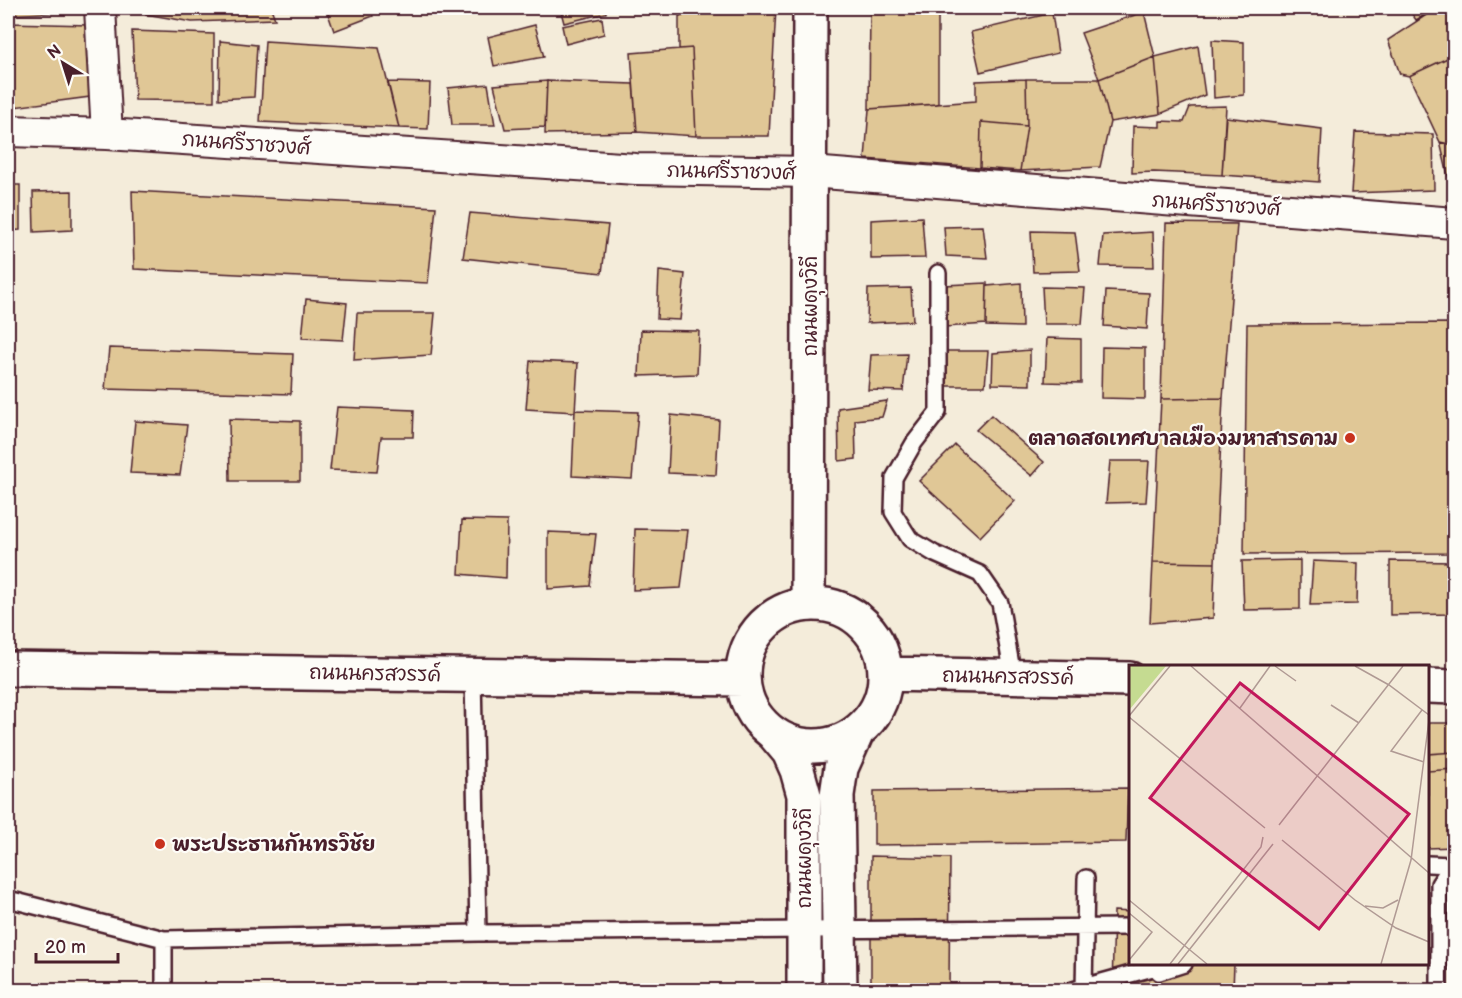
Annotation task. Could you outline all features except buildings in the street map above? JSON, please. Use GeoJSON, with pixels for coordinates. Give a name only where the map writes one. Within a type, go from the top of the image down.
{"type":"FeatureCollection","features":[{"type":"Feature","properties":{"kind":"main road","name":"ถนนผดุงวิถี"},"geometry":{"type":"LineString","coordinates":[[808,604],[810,8]]}},
{"type":"Feature","properties":{"kind":"main road"},"geometry":{"type":"LineString","coordinates":[[808,604],[831,606],[853,615],[870,630],[882,651],[886,674],[882,696],[873,716],[857,732],[837,742],[815,746],[794,743],[773,733],[758,718],[747,699],[743,679],[745,661],[751,643],[761,628],[774,616],[790,608],[808,604]]}},
{"type":"Feature","properties":{"kind":"main road","name":"ถนนนครสวรรค์"},"geometry":{"type":"LineString","coordinates":[[8,669],[743,679]]}},
{"type":"Feature","properties":{"kind":"main road","name":"ถนนนครสวรรค์"},"geometry":{"type":"LineString","coordinates":[[886,674],[1129,679]]}},
{"type":"Feature","properties":{"kind":"main road"},"geometry":{"type":"LineString","coordinates":[[1429,686],[1455,687]]}},
{"type":"Feature","properties":{"kind":"main road","name":"ถนนผดุงวิถี"},"geometry":{"type":"LineString","coordinates":[[840,990],[837,795],[841,768],[857,732]]}},
{"type":"Feature","properties":{"kind":"main road","name":"ถนนผดุงวิถี"},"geometry":{"type":"LineString","coordinates":[[773,733],[789,752],[804,795],[804,990]]}},
{"type":"Feature","properties":{"kind":"street"},"geometry":{"type":"LineString","coordinates":[[100,8],[107,134]]}},
{"type":"Feature","properties":{"kind":"street","name":"ภนนศรีราชวงศ์"},"geometry":{"type":"LineString","coordinates":[[8,131],[107,134],[636,169],[810,172],[1455,223]]}},
{"type":"Feature","properties":{"kind":"lane"},"geometry":{"type":"LineString","coordinates":[[938,273],[938,412],[914,443],[894,478],[893,512],[910,539],[935,554],[980,574],[1000,603],[1012,676]]}},
{"type":"Feature","properties":{"kind":"lane"},"geometry":{"type":"LineString","coordinates":[[472,675],[478,933]]}},
{"type":"Feature","properties":{"kind":"lane"},"geometry":{"type":"LineString","coordinates":[[1429,864],[1453,865]]}},
{"type":"Feature","properties":{"kind":"lane"},"geometry":{"type":"LineString","coordinates":[[1439,990],[1439,884],[1453,865]]}},
{"type":"Feature","properties":{"kind":"lane"},"geometry":{"type":"LineString","coordinates":[[1084,990],[1086,878]]}},
{"type":"Feature","properties":{"kind":"lane"},"geometry":{"type":"LineString","coordinates":[[8,899],[164,939],[478,933],[1129,927]]}},
{"type":"Feature","properties":{"kind":"lane"},"geometry":{"type":"LineString","coordinates":[[164,939],[164,990]]}},
{"type":"Feature","properties":{"kind":"lane"},"geometry":{"type":"LineString","coordinates":[[1073,990],[1160,965]]}},
{"type":"Feature","properties":{"kind":"lane"},"geometry":{"type":"LineString","coordinates":[[1101,990],[1178,965]]}},
{"type":"Feature","properties":{"kind":"place","name":"ตลาดสดเทศบาลเมืองมหาสารคาม"},"geometry":{"type":"Point","coordinates":[1350,438]}},
{"type":"Feature","properties":{"kind":"place","name":"พระประธานกันทรวิชัย"},"geometry":{"type":"Point","coordinates":[160,844]}}]}
